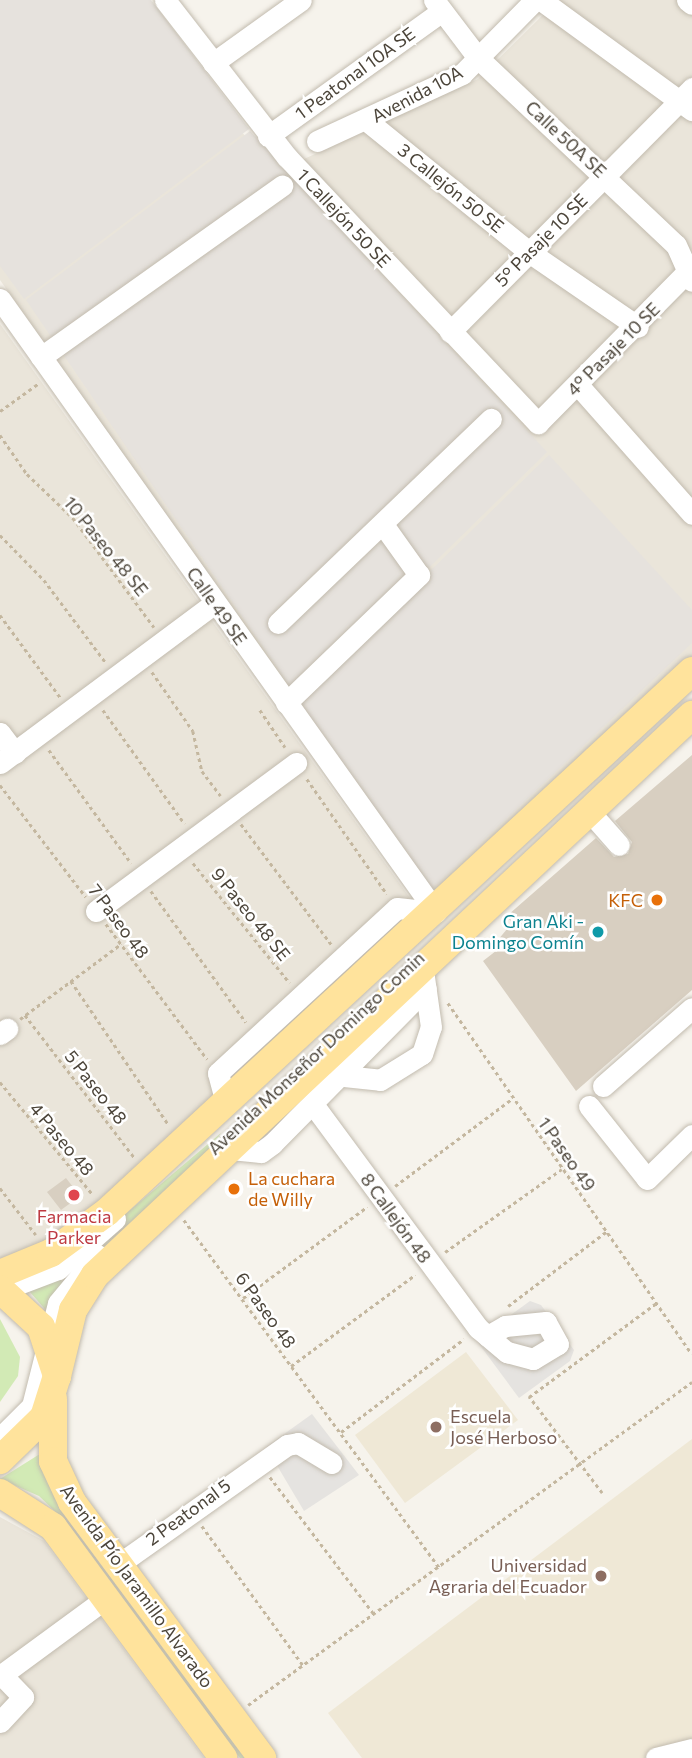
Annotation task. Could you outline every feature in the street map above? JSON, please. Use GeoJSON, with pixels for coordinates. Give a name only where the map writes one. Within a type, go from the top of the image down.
{"type":"FeatureCollection","features":[{"type":"Feature","properties":{"kind":"main road","name":"Avenida Monseñor Domingo Comin"},"geometry":{"type":"LineString","coordinates":[[1,1286],[107,1212],[436,912],[692,671]]}},
{"type":"Feature","properties":{"kind":"main road","name":"Avenida Monseñor Domingo Comin"},"geometry":{"type":"LineString","coordinates":[[55,1387],[80,1294],[171,1203],[424,978],[589,811],[692,715]]}},
{"type":"Feature","properties":{"kind":"main road"},"geometry":{"type":"LineString","coordinates":[[0,1460],[32,1434],[55,1387],[49,1342],[31,1313],[1,1286]]}},
{"type":"Feature","properties":{"kind":"main road","name":"Avenida Pío Jaramillo Alvarado"},"geometry":{"type":"LineString","coordinates":[[55,1387],[56,1471],[119,1564],[262,1758]]}},
{"type":"Feature","properties":{"kind":"main road","name":"Avenida Pío Jaramillo Alvarado"},"geometry":{"type":"LineString","coordinates":[[0,1493],[53,1527],[223,1758]]}},
{"type":"Feature","properties":{"kind":"street","name":"1 Callejón 50 SE"},"geometry":{"type":"LineString","coordinates":[[165,0],[268,136],[538,423]]}},
{"type":"Feature","properties":{"kind":"street"},"geometry":{"type":"LineString","coordinates":[[213,63],[301,0]]}},
{"type":"Feature","properties":{"kind":"street"},"geometry":{"type":"LineString","coordinates":[[538,0],[688,100]]}},
{"type":"Feature","properties":{"kind":"street","name":"Avenida 10A"},"geometry":{"type":"LineString","coordinates":[[317,141],[462,74],[538,0]]}},
{"type":"Feature","properties":{"kind":"street"},"geometry":{"type":"LineString","coordinates":[[687,0],[692,4]]}},
{"type":"Feature","properties":{"kind":"street","name":"Calle 50A SE"},"geometry":{"type":"LineString","coordinates":[[438,5],[478,58],[676,245],[689,277]]}},
{"type":"Feature","properties":{"kind":"street","name":"1 Peatonal 10A SE"},"geometry":{"type":"LineString","coordinates":[[268,136],[438,5]]}},
{"type":"Feature","properties":{"kind":"street","name":"5° Pasaje 10 SE"},"geometry":{"type":"LineString","coordinates":[[450,331],[605,176],[688,100]]}},
{"type":"Feature","properties":{"kind":"street","name":"3 Callejón 50 SE"},"geometry":{"type":"LineString","coordinates":[[366,120],[529,252],[638,327]]}},
{"type":"Feature","properties":{"kind":"street"},"geometry":{"type":"LineString","coordinates":[[47,365],[282,186]]}},
{"type":"Feature","properties":{"kind":"street","name":"4° Pasaje 10 SE"},"geometry":{"type":"LineString","coordinates":[[538,423],[689,277]]}},
{"type":"Feature","properties":{"kind":"street","name":"Calle 49 SE"},"geometry":{"type":"LineString","coordinates":[[0,299],[436,912]]}},
{"type":"Feature","properties":{"kind":"street"},"geometry":{"type":"LineString","coordinates":[[578,384],[692,514]]}},
{"type":"Feature","properties":{"kind":"street"},"geometry":{"type":"LineString","coordinates":[[278,623],[384,526],[491,419]]}},
{"type":"Feature","properties":{"kind":"street"},"geometry":{"type":"LineString","coordinates":[[286,703],[419,575],[384,526]]}},
{"type":"Feature","properties":{"kind":"street"},"geometry":{"type":"LineString","coordinates":[[0,733],[8,758],[215,603]]}},
{"type":"Feature","properties":{"kind":"street","name":"Avenida Monseñor Domingo Comin"},"geometry":{"type":"LineString","coordinates":[[1,1286],[37,1282],[79,1253],[692,685]]}},
{"type":"Feature","properties":{"kind":"street","name":"Avenida Monseñor Domingo Comin"},"geometry":{"type":"LineString","coordinates":[[0,1438],[32,1406],[58,1304],[87,1265],[692,704]]}},
{"type":"Feature","properties":{"kind":"street"},"geometry":{"type":"LineString","coordinates":[[96,911],[296,763]]}},
{"type":"Feature","properties":{"kind":"street"},"geometry":{"type":"LineString","coordinates":[[589,811],[619,845]]}},
{"type":"Feature","properties":{"kind":"street"},"geometry":{"type":"LineString","coordinates":[[218,1073],[397,908],[436,912]]}},
{"type":"Feature","properties":{"kind":"street","name":"Avenida Monseñor Domingo Comin"},"geometry":{"type":"LineString","coordinates":[[345,1076],[380,1080],[415,1063],[431,1027],[424,978]]}},
{"type":"Feature","properties":{"kind":"street","name":"Avenida Monseñor Domingo Comin"},"geometry":{"type":"LineString","coordinates":[[231,1149],[261,1152],[315,1107],[345,1076],[359,1051],[424,978]]}},
{"type":"Feature","properties":{"kind":"street"},"geometry":{"type":"LineString","coordinates":[[603,1086],[692,1008]]}},
{"type":"Feature","properties":{"kind":"street","name":"Avenida Monseñor Domingo Comin"},"geometry":{"type":"LineString","coordinates":[[218,1073],[226,1103]]}},
{"type":"Feature","properties":{"kind":"street"},"geometry":{"type":"LineString","coordinates":[[589,1106],[647,1179],[692,1135]]}},
{"type":"Feature","properties":{"kind":"street","name":"8 Callejón 48"},"geometry":{"type":"LineString","coordinates":[[315,1107],[483,1332]]}},
{"type":"Feature","properties":{"kind":"street","name":"2 Peatonal 5"},"geometry":{"type":"LineString","coordinates":[[119,1564],[257,1461],[292,1442],[331,1463]]}},
{"type":"Feature","properties":{"kind":"street"},"geometry":{"type":"LineString","coordinates":[[0,1722],[23,1697],[1,1675],[106,1598]]}},
{"type":"Feature","properties":{"kind":"street"},"geometry":{"type":"LineString","coordinates":[[656,1758],[692,1749]]}},
{"type":"Feature","properties":{"kind":"path"},"geometry":{"type":"LineString","coordinates":[[0,411],[47,365]]}},
{"type":"Feature","properties":{"kind":"path","name":"10 Paseo 48 SE"},"geometry":{"type":"LineString","coordinates":[[0,435],[27,474],[73,518],[164,641]]}},
{"type":"Feature","properties":{"kind":"path"},"geometry":{"type":"LineString","coordinates":[[0,535],[44,580],[116,677]]}},
{"type":"Feature","properties":{"kind":"path"},"geometry":{"type":"LineString","coordinates":[[0,615],[70,711]]}},
{"type":"Feature","properties":{"kind":"path","name":"9 Paseo 48 SE"},"geometry":{"type":"LineString","coordinates":[[92,695],[188,843],[301,997]]}},
{"type":"Feature","properties":{"kind":"path"},"geometry":{"type":"LineString","coordinates":[[260,709],[385,890]]}},
{"type":"Feature","properties":{"kind":"path","name":"7 Paseo 48"},"geometry":{"type":"LineString","coordinates":[[0,785],[218,1073]]}},
{"type":"Feature","properties":{"kind":"path"},"geometry":{"type":"LineString","coordinates":[[3,1031],[121,944]]}},
{"type":"Feature","properties":{"kind":"path"},"geometry":{"type":"LineString","coordinates":[[71,981],[96,1014],[109,1045],[183,1143]]}},
{"type":"Feature","properties":{"kind":"path","name":"1 Paseo 49"},"geometry":{"type":"LineString","coordinates":[[445,1000],[692,1353]]}},
{"type":"Feature","properties":{"kind":"path","name":"5 Paseo 48"},"geometry":{"type":"LineString","coordinates":[[25,1015],[148,1174]]}},
{"type":"Feature","properties":{"kind":"path","name":"4 Paseo 48"},"geometry":{"type":"LineString","coordinates":[[0,1082],[107,1212]]}},
{"type":"Feature","properties":{"kind":"path"},"geometry":{"type":"LineString","coordinates":[[0,1188],[36,1235]]}},
{"type":"Feature","properties":{"kind":"path","name":"6 Paseo 48"},"geometry":{"type":"LineString","coordinates":[[171,1203],[439,1567]]}},
{"type":"Feature","properties":{"kind":"path"},"geometry":{"type":"LineString","coordinates":[[602,1493],[529,1397],[656,1304]]}},
{"type":"Feature","properties":{"kind":"path"},"geometry":{"type":"LineString","coordinates":[[231,1717],[692,1382]]}},
{"type":"Feature","properties":{"kind":"path"},"geometry":{"type":"LineString","coordinates":[[257,1461],[374,1614]]}},
{"type":"Feature","properties":{"kind":"path"},"geometry":{"type":"LineString","coordinates":[[191,1511],[303,1665]]}},
{"type":"Feature","properties":{"kind":"shaded area"},"geometry":{"type":"Polygon","coordinates":[[[0,0],[234,124],[278,171],[478,79],[558,0],[692,0],[692,659],[436,898],[0,280],[0,0]]]}},
{"type":"Feature","properties":{"kind":"shaded area"},"geometry":{"type":"Polygon","coordinates":[[[0,0],[151,0],[249,129],[24,299],[0,266],[0,0]]]}},
{"type":"Feature","properties":{"kind":"shaded area"},"geometry":{"type":"Polygon","coordinates":[[[250,131],[547,452],[297,697],[26,300],[250,131]]]}},
{"type":"Feature","properties":{"kind":"shaded area"},"geometry":{"type":"Polygon","coordinates":[[[0,324],[417,908],[64,1235],[0,1264],[0,324]]]}},
{"type":"Feature","properties":{"kind":"shaded area"},"geometry":{"type":"Polygon","coordinates":[[[549,455],[692,610],[692,643],[430,891],[297,701],[549,455]]]}},
{"type":"Feature","properties":{"kind":"shaded area"},"geometry":{"type":"Polygon","coordinates":[[[530,1301],[541,1305],[574,1350],[570,1361],[519,1398],[476,1340],[530,1301]]]}},
{"type":"Feature","properties":{"kind":"shaded area","name":"Escuela José Herboso"},"geometry":{"type":"Polygon","coordinates":[[[466,1352],[518,1420],[405,1503],[355,1435],[466,1352]]]}},
{"type":"Feature","properties":{"kind":"shaded area"},"geometry":{"type":"Polygon","coordinates":[[[312,1414],[359,1475],[304,1511],[266,1447],[312,1414]]]}},
{"type":"Feature","properties":{"kind":"shaded area","name":"Universidad Agraria del Ecuador"},"geometry":{"type":"Polygon","coordinates":[[[692,1439],[692,1758],[362,1758],[328,1713],[692,1439]]]}},
{"type":"Feature","properties":{"kind":"shaded area"},"geometry":{"type":"Polygon","coordinates":[[[0,1517],[44,1541],[204,1758],[0,1758],[0,1517]]]}},
{"type":"Feature","properties":{"kind":"green space"},"geometry":{"type":"Polygon","coordinates":[[[221,1133],[211,1149],[57,1323],[23,1284],[89,1245],[221,1133]]]}},
{"type":"Feature","properties":{"kind":"green space"},"geometry":{"type":"Polygon","coordinates":[[[0,1319],[20,1357],[18,1376],[0,1402],[0,1319]]]}},
{"type":"Feature","properties":{"kind":"green space"},"geometry":{"type":"Polygon","coordinates":[[[43,1452],[251,1758],[240,1758],[62,1518],[39,1496],[0,1479],[43,1452]]]}},
{"type":"Feature","properties":{"kind":"building","name":"Gran Aki - Domingo Comín"},"geometry":{"type":"Polygon","coordinates":[[[692,755],[692,990],[576,1091],[483,961],[501,947],[497,941],[512,923],[507,916],[596,838],[614,857],[628,854],[632,842],[615,821],[692,755]]]}},
{"type":"Feature","properties":{"kind":"building"},"geometry":{"type":"Polygon","coordinates":[[[66,1178],[80,1196],[61,1210],[47,1192],[66,1178]]]}},
{"type":"Feature","properties":{"kind":"place","name":"KFC"},"geometry":{"type":"Point","coordinates":[657,900]}},
{"type":"Feature","properties":{"kind":"place","name":"Gran Aki - Domingo Comín"},"geometry":{"type":"Point","coordinates":[598,932]}},
{"type":"Feature","properties":{"kind":"place","name":"La cuchara de Willy"},"geometry":{"type":"Point","coordinates":[234,1189]}},
{"type":"Feature","properties":{"kind":"place","name":"Farmacia Parker"},"geometry":{"type":"Point","coordinates":[74,1195]}},
{"type":"Feature","properties":{"kind":"place","name":"Escuela José Herboso"},"geometry":{"type":"Point","coordinates":[436,1427]}},
{"type":"Feature","properties":{"kind":"place","name":"Universidad Agraria del Ecuador"},"geometry":{"type":"Point","coordinates":[601,1576]}}]}
